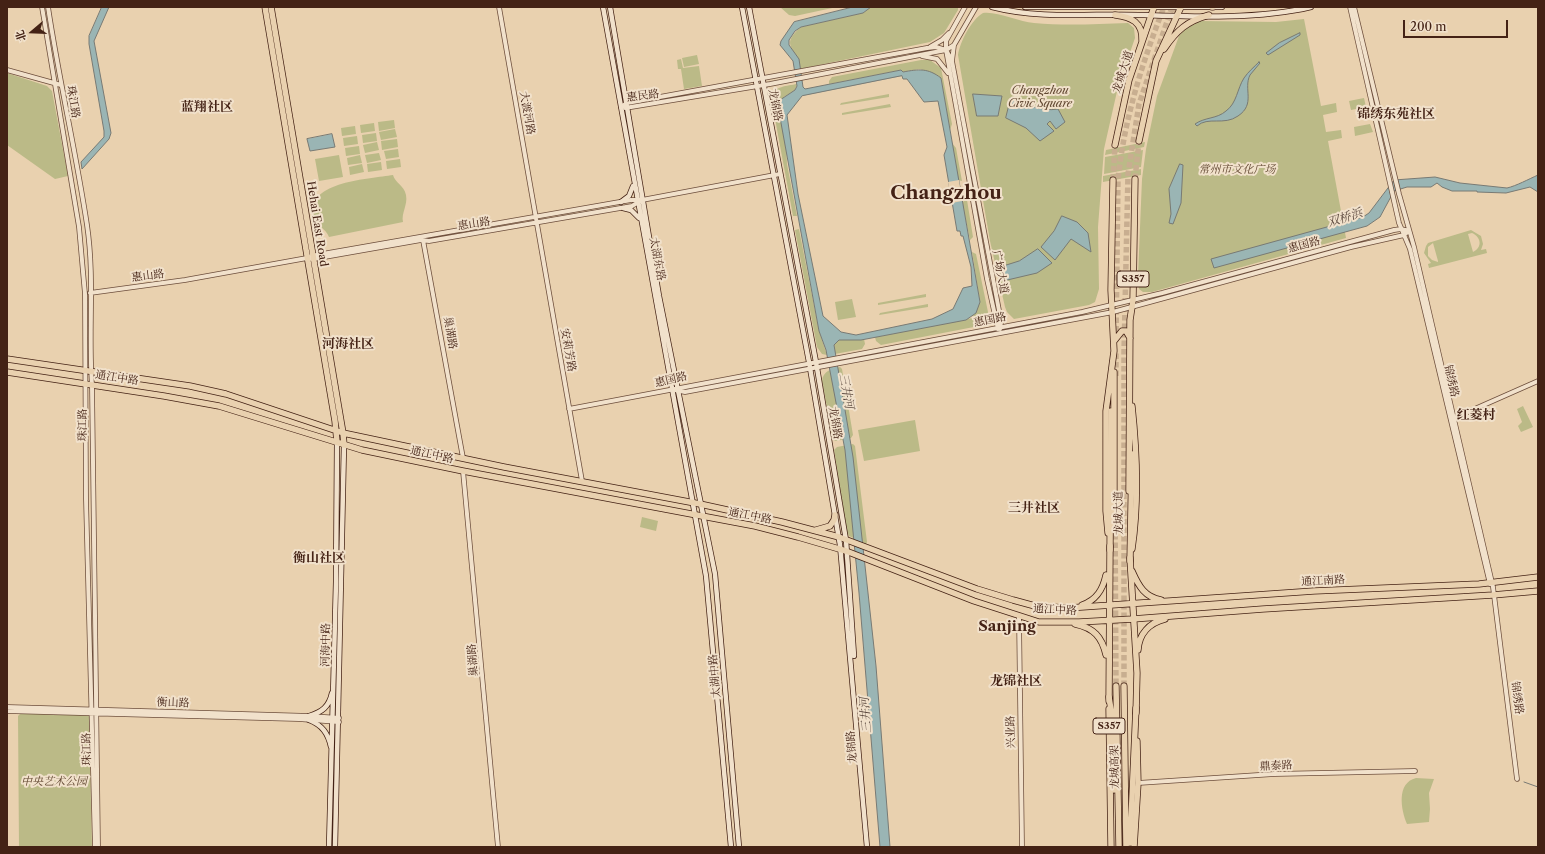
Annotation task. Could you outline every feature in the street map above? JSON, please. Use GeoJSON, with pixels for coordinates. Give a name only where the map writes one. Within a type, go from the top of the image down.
{"type":"FeatureCollection","features":[{"type":"Feature","properties":{"kind":"main road","name":"Hehai East Road"},"geometry":{"type":"LineString","coordinates":[[266,7],[344,445]]}},
{"type":"Feature","properties":{"kind":"main road","name":"Hehai East Road"},"geometry":{"type":"LineString","coordinates":[[271,7],[311,258],[337,431],[337,442]]}},
{"type":"Feature","properties":{"kind":"main road","name":"太湖东路"},"geometry":{"type":"LineString","coordinates":[[603,7],[634,182],[639,201],[697,503],[695,515]]}},
{"type":"Feature","properties":{"kind":"main road","name":"太湖东路"},"geometry":{"type":"LineString","coordinates":[[610,7],[627,106],[641,222],[676,390]]}},
{"type":"Feature","properties":{"kind":"main road","name":"龙锦路"},"geometry":{"type":"LineString","coordinates":[[742,7],[810,365],[835,515],[843,551],[870,847]]}},
{"type":"Feature","properties":{"kind":"main road","name":"龙锦路"},"geometry":{"type":"LineString","coordinates":[[749,7],[762,85],[816,364],[846,540],[843,551],[867,847]]}},
{"type":"Feature","properties":{"kind":"main road"},"geometry":{"type":"LineString","coordinates":[[992,7],[1016,13],[1039,15],[1175,16],[1271,13],[1311,7]]}},
{"type":"Feature","properties":{"kind":"main road"},"geometry":{"type":"LineString","coordinates":[[1025,7],[1222,7]]}},
{"type":"Feature","properties":{"kind":"main road","name":"龙城大道"},"geometry":{"type":"LineString","coordinates":[[1115,145],[1129,80],[1154,7]]}},
{"type":"Feature","properties":{"kind":"main road"},"geometry":{"type":"LineString","coordinates":[[1139,141],[1156,61],[1180,7]]}},
{"type":"Feature","properties":{"kind":"main road"},"geometry":{"type":"LineString","coordinates":[[1115,15],[1130,17],[1137,22],[1142,36],[1141,47]]}},
{"type":"Feature","properties":{"kind":"main road"},"geometry":{"type":"LineString","coordinates":[[1156,61],[1176,32],[1184,25],[1194,19],[1209,15]]}},
{"type":"Feature","properties":{"kind":"main road","name":"龙城大道"},"geometry":{"type":"LineString","coordinates":[[1134,847],[1138,783],[1136,708],[1137,673],[1132,619],[1130,564],[1129,379],[1135,179]]}},
{"type":"Feature","properties":{"kind":"main road","name":"S357"},"geometry":{"type":"LineString","coordinates":[[1111,847],[1108,663],[1110,550],[1106,511],[1106,411],[1114,351],[1112,305],[1113,180]]}},
{"type":"Feature","properties":{"kind":"main road"},"geometry":{"type":"LineString","coordinates":[[621,202],[629,196],[634,182]]}},
{"type":"Feature","properties":{"kind":"main road"},"geometry":{"type":"LineString","coordinates":[[622,208],[631,210],[641,222]]}},
{"type":"Feature","properties":{"kind":"main road"},"geometry":{"type":"LineString","coordinates":[[1114,341],[1122,331],[1126,331],[1130,338]]}},
{"type":"Feature","properties":{"kind":"main road","name":"通江中路"},"geometry":{"type":"LineString","coordinates":[[7,359],[190,386],[226,394],[343,434],[697,503],[839,537]]}},
{"type":"Feature","properties":{"kind":"main road","name":"通江中路"},"geometry":{"type":"LineString","coordinates":[[7,372],[219,406],[344,445],[463,471],[695,515],[798,537],[843,551],[1019,617],[1039,622],[1132,619]]}},
{"type":"Feature","properties":{"kind":"main road"},"geometry":{"type":"LineString","coordinates":[[1110,550],[1111,411]]}},
{"type":"Feature","properties":{"kind":"main road","name":"河海中路"},"geometry":{"type":"LineString","coordinates":[[329,847],[332,753],[336,720],[334,682],[337,442]]}},
{"type":"Feature","properties":{"kind":"main road","name":"河海中路"},"geometry":{"type":"LineString","coordinates":[[335,847],[336,720],[344,445]]}},
{"type":"Feature","properties":{"kind":"main road"},"geometry":{"type":"LineString","coordinates":[[1132,454],[1130,564],[1140,588],[1150,598],[1177,600]]}},
{"type":"Feature","properties":{"kind":"main road","name":"太湖中路"},"geometry":{"type":"LineString","coordinates":[[697,503],[704,517],[715,574],[739,847]]}},
{"type":"Feature","properties":{"kind":"main road","name":"太湖中路"},"geometry":{"type":"LineString","coordinates":[[695,515],[706,576],[731,847]]}},
{"type":"Feature","properties":{"kind":"main road"},"geometry":{"type":"LineString","coordinates":[[818,531],[830,526],[835,515]]}},
{"type":"Feature","properties":{"kind":"main road"},"geometry":{"type":"LineString","coordinates":[[839,537],[846,540]]}},
{"type":"Feature","properties":{"kind":"main road","name":"通江中路"},"geometry":{"type":"LineString","coordinates":[[846,540],[977,589],[1013,600],[1040,606],[1074,608],[1109,604]]}},
{"type":"Feature","properties":{"kind":"main road"},"geometry":{"type":"LineString","coordinates":[[1074,608],[1090,602],[1100,593],[1109,567]]}},
{"type":"Feature","properties":{"kind":"main road","name":"通江南路"},"geometry":{"type":"LineString","coordinates":[[1109,604],[1132,604],[1314,591],[1491,582],[1538,577]]}},
{"type":"Feature","properties":{"kind":"main road"},"geometry":{"type":"LineString","coordinates":[[1132,619],[1493,595],[1538,590]]}},
{"type":"Feature","properties":{"kind":"main road"},"geometry":{"type":"LineString","coordinates":[[1137,673],[1138,642],[1142,634],[1155,623],[1181,615]]}},
{"type":"Feature","properties":{"kind":"main road"},"geometry":{"type":"LineString","coordinates":[[1059,622],[1088,627],[1102,642],[1108,663]]}},
{"type":"Feature","properties":{"kind":"main road"},"geometry":{"type":"LineString","coordinates":[[332,753],[328,736],[318,724],[309,718],[326,708],[330,702],[334,682]]}},
{"type":"Feature","properties":{"kind":"main road","name":"龙城高架"},"geometry":{"type":"LineString","coordinates":[[1116,686],[1118,847]]}},
{"type":"Feature","properties":{"kind":"main road","name":"龙城高架"},"geometry":{"type":"LineString","coordinates":[[1124,686],[1126,847]]}},
{"type":"Feature","properties":{"kind":"main road"},"geometry":{"type":"LineString","coordinates":[[1109,697],[1113,723],[1118,847]]}},
{"type":"Feature","properties":{"kind":"main road"},"geometry":{"type":"LineString","coordinates":[[1130,847],[1136,708]]}},
{"type":"Feature","properties":{"kind":"street","name":"珠江路"},"geometry":{"type":"LineString","coordinates":[[42,7],[79,227],[85,294],[84,370],[86,505],[98,847]]}},
{"type":"Feature","properties":{"kind":"street","name":"珠江路"},"geometry":{"type":"LineString","coordinates":[[48,7],[87,226],[91,293],[95,847]]}},
{"type":"Feature","properties":{"kind":"street","name":"大渡河路"},"geometry":{"type":"LineString","coordinates":[[499,7],[536,223]]}},
{"type":"Feature","properties":{"kind":"street","name":"广场大道"},"geometry":{"type":"LineString","coordinates":[[965,7],[946,41],[946,50],[1000,333]]}},
{"type":"Feature","properties":{"kind":"street","name":"广场大道"},"geometry":{"type":"LineString","coordinates":[[976,7],[954,45],[952,61],[1001,321],[999,328]]}},
{"type":"Feature","properties":{"kind":"street","name":"锦绣路"},"geometry":{"type":"LineString","coordinates":[[1350,7],[1393,195],[1402,229],[1410,249],[1491,582],[1508,696],[1517,780]]}},
{"type":"Feature","properties":{"kind":"street","name":"锦绣路"},"geometry":{"type":"LineString","coordinates":[[1354,7],[1409,231],[1452,419]]}},
{"type":"Feature","properties":{"kind":"street"},"geometry":{"type":"LineString","coordinates":[[962,12],[966,10],[970,17]]}},
{"type":"Feature","properties":{"kind":"street"},"geometry":{"type":"LineString","coordinates":[[927,48],[942,40],[953,28]]}},
{"type":"Feature","properties":{"kind":"street","name":"惠民路"},"geometry":{"type":"LineString","coordinates":[[756,83],[762,85],[803,78],[946,50],[954,45]]}},
{"type":"Feature","properties":{"kind":"street","name":"惠民路"},"geometry":{"type":"LineString","coordinates":[[621,107],[756,83],[762,79],[927,48],[936,47],[946,50]]}},
{"type":"Feature","properties":{"kind":"street"},"geometry":{"type":"LineString","coordinates":[[946,50],[952,61]]}},
{"type":"Feature","properties":{"kind":"street"},"geometry":{"type":"LineString","coordinates":[[918,55],[930,56],[943,65],[951,79]]}},
{"type":"Feature","properties":{"kind":"street"},"geometry":{"type":"LineString","coordinates":[[7,70],[61,86]]}},
{"type":"Feature","properties":{"kind":"street","name":"惠山路"},"geometry":{"type":"LineString","coordinates":[[85,294],[185,280],[621,202],[639,201],[780,174]]}},
{"type":"Feature","properties":{"kind":"street","name":"惠山路"},"geometry":{"type":"LineString","coordinates":[[423,238],[536,223],[622,208],[639,201]]}},
{"type":"Feature","properties":{"kind":"street","name":"安莉芳路"},"geometry":{"type":"LineString","coordinates":[[536,223],[582,481]]}},
{"type":"Feature","properties":{"kind":"street"},"geometry":{"type":"LineString","coordinates":[[1402,229],[1409,231]]}},
{"type":"Feature","properties":{"kind":"street","name":"惠国路"},"geometry":{"type":"LineString","coordinates":[[569,409],[838,360],[1112,305],[1132,303],[1402,229]]}},
{"type":"Feature","properties":{"kind":"street"},"geometry":{"type":"LineString","coordinates":[[838,360],[1000,333],[1113,312],[1132,303],[1351,247],[1404,235],[1409,231]]}},
{"type":"Feature","properties":{"kind":"street","name":"巢湖路"},"geometry":{"type":"LineString","coordinates":[[423,238],[463,458]]}},
{"type":"Feature","properties":{"kind":"street"},"geometry":{"type":"LineString","coordinates":[[1452,419],[1538,381]]}},
{"type":"Feature","properties":{"kind":"street","name":"巢湖路"},"geometry":{"type":"LineString","coordinates":[[463,471],[498,847]]}},
{"type":"Feature","properties":{"kind":"street","name":"兴业路"},"geometry":{"type":"LineString","coordinates":[[1019,617],[1022,847]]}},
{"type":"Feature","properties":{"kind":"street","name":"衡山路"},"geometry":{"type":"LineString","coordinates":[[7,707],[336,720]]}},
{"type":"Feature","properties":{"kind":"street","name":"衡山路"},"geometry":{"type":"LineString","coordinates":[[7,711],[94,711]]}},
{"type":"Feature","properties":{"kind":"street","name":"鼎泰路"},"geometry":{"type":"LineString","coordinates":[[1138,783],[1274,774],[1415,771]]}},
{"type":"Feature","properties":{"kind":"green space"},"geometry":{"type":"Polygon","coordinates":[[[780,7],[837,7],[795,16],[789,15],[780,7]]]}},
{"type":"Feature","properties":{"kind":"green space"},"geometry":{"type":"Polygon","coordinates":[[[871,7],[958,7],[958,10],[944,33],[930,42],[800,69],[799,62],[790,43],[794,33],[801,27],[863,13],[871,7]]]}},
{"type":"Feature","properties":{"kind":"green space","name":"Changzhou Civic Square"},"geometry":{"type":"Polygon","coordinates":[[[983,13],[995,14],[1034,23],[1069,25],[1128,23],[1134,28],[1135,38],[1118,87],[1104,149],[1098,227],[1099,289],[1095,302],[1089,305],[1014,319],[1007,312],[1005,307],[990,241],[958,55],[961,44],[970,26],[983,13]]]}},
{"type":"Feature","properties":{"kind":"green space","name":"常州市文化广场"},"geometry":{"type":"Polygon","coordinates":[[[1304,19],[1321,106],[1336,103],[1337,112],[1323,115],[1326,132],[1341,130],[1342,138],[1328,141],[1346,238],[1152,292],[1143,292],[1139,289],[1138,276],[1142,179],[1146,149],[1157,96],[1179,36],[1184,30],[1200,21],[1276,22],[1304,19]]]}},
{"type":"Feature","properties":{"kind":"green space"},"geometry":{"type":"Polygon","coordinates":[[[697,55],[699,64],[684,67],[682,58],[697,55]]]}},
{"type":"Feature","properties":{"kind":"green space"},"geometry":{"type":"Polygon","coordinates":[[[681,59],[683,68],[699,66],[702,86],[684,89],[681,69],[678,69],[677,60],[681,59]]]}},
{"type":"Feature","properties":{"kind":"green space"},"geometry":{"type":"Polygon","coordinates":[[[921,60],[930,60],[941,68],[952,124],[950,130],[941,78],[920,69],[903,72],[901,70],[829,84],[832,77],[921,60]]]}},
{"type":"Feature","properties":{"kind":"green space"},"geometry":{"type":"Polygon","coordinates":[[[7,73],[47,86],[52,91],[68,176],[55,179],[7,145],[7,73]]]}},
{"type":"Feature","properties":{"kind":"green space"},"geometry":{"type":"Polygon","coordinates":[[[797,84],[795,90],[784,97],[787,164],[797,216],[793,216],[771,97],[778,89],[797,84]]]}},
{"type":"Feature","properties":{"kind":"green space"},"geometry":{"type":"Polygon","coordinates":[[[889,94],[889,97],[840,105],[841,103],[889,94]]]}},
{"type":"Feature","properties":{"kind":"green space"},"geometry":{"type":"Polygon","coordinates":[[[1364,98],[1366,107],[1351,110],[1349,101],[1364,98]]]}},
{"type":"Feature","properties":{"kind":"green space"},"geometry":{"type":"Polygon","coordinates":[[[890,104],[891,107],[842,115],[842,113],[890,104]]]}},
{"type":"Feature","properties":{"kind":"green space"},"geometry":{"type":"Polygon","coordinates":[[[394,120],[395,128],[379,131],[378,122],[394,120]]]}},
{"type":"Feature","properties":{"kind":"green space"},"geometry":{"type":"Polygon","coordinates":[[[374,123],[375,131],[361,133],[360,125],[374,123]]]}},
{"type":"Feature","properties":{"kind":"green space"},"geometry":{"type":"Polygon","coordinates":[[[1370,124],[1373,132],[1355,136],[1354,127],[1370,124]]]}},
{"type":"Feature","properties":{"kind":"green space"},"geometry":{"type":"Polygon","coordinates":[[[355,126],[356,134],[342,136],[341,128],[355,126]]]}},
{"type":"Feature","properties":{"kind":"green space"},"geometry":{"type":"Polygon","coordinates":[[[395,129],[397,137],[381,140],[379,132],[395,129]]]}},
{"type":"Feature","properties":{"kind":"green space"},"geometry":{"type":"Polygon","coordinates":[[[376,133],[377,141],[363,143],[362,135],[376,133]]]}},
{"type":"Feature","properties":{"kind":"green space"},"geometry":{"type":"Polygon","coordinates":[[[357,136],[358,144],[344,146],[343,138],[357,136]]]}},
{"type":"Feature","properties":{"kind":"green space"},"geometry":{"type":"Polygon","coordinates":[[[397,139],[398,147],[382,150],[381,141],[397,139]]]}},
{"type":"Feature","properties":{"kind":"green space"},"geometry":{"type":"Polygon","coordinates":[[[377,142],[379,150],[365,153],[363,145],[377,142]]]}},
{"type":"Feature","properties":{"kind":"green space"},"geometry":{"type":"Polygon","coordinates":[[[1145,142],[1144,147],[1105,155],[1106,150],[1145,142]]]}},
{"type":"Feature","properties":{"kind":"green space"},"geometry":{"type":"Polygon","coordinates":[[[952,143],[956,148],[962,181],[958,180],[952,143]]]}},
{"type":"Feature","properties":{"kind":"green space"},"geometry":{"type":"Polygon","coordinates":[[[359,146],[360,154],[346,156],[345,148],[359,146]]]}},
{"type":"Feature","properties":{"kind":"green space"},"geometry":{"type":"Polygon","coordinates":[[[398,149],[399,157],[386,159],[384,151],[398,149]]]}},
{"type":"Feature","properties":{"kind":"green space"},"geometry":{"type":"Polygon","coordinates":[[[1143,150],[1141,167],[1104,174],[1105,157],[1143,150]]]}},
{"type":"Feature","properties":{"kind":"green space"},"geometry":{"type":"Polygon","coordinates":[[[379,153],[381,160],[367,163],[365,155],[379,153]]]}},
{"type":"Feature","properties":{"kind":"green space"},"geometry":{"type":"Polygon","coordinates":[[[339,155],[343,177],[319,181],[315,159],[339,155]]]}},
{"type":"Feature","properties":{"kind":"green space"},"geometry":{"type":"Polygon","coordinates":[[[360,155],[362,163],[348,165],[347,158],[360,155]]]}},
{"type":"Feature","properties":{"kind":"green space"},"geometry":{"type":"Polygon","coordinates":[[[400,159],[401,167],[387,169],[386,161],[400,159]]]}},
{"type":"Feature","properties":{"kind":"green space"},"geometry":{"type":"Polygon","coordinates":[[[381,162],[382,170],[368,172],[367,164],[381,162]]]}},
{"type":"Feature","properties":{"kind":"green space"},"geometry":{"type":"Polygon","coordinates":[[[362,164],[364,172],[350,175],[349,167],[362,164]]]}},
{"type":"Feature","properties":{"kind":"green space"},"geometry":{"type":"Polygon","coordinates":[[[1141,169],[1141,175],[1103,182],[1103,176],[1141,169]]]}},
{"type":"Feature","properties":{"kind":"green space"},"geometry":{"type":"Polygon","coordinates":[[[393,175],[406,195],[403,222],[329,237],[326,231],[314,219],[314,204],[320,195],[330,188],[356,180],[393,175]]]}},
{"type":"Feature","properties":{"kind":"green space"},"geometry":{"type":"Polygon","coordinates":[[[967,200],[973,237],[970,240],[962,202],[967,200]]]}},
{"type":"Feature","properties":{"kind":"green space"},"geometry":{"type":"Polygon","coordinates":[[[799,229],[819,331],[827,355],[822,354],[817,347],[795,230],[799,229]]]}},
{"type":"Feature","properties":{"kind":"green space"},"geometry":{"type":"Polygon","coordinates":[[[1471,230],[1481,236],[1483,244],[1481,250],[1486,249],[1487,253],[1429,268],[1428,264],[1431,263],[1424,253],[1428,243],[1471,230]],[[1472,233],[1468,234],[1473,252],[1476,250],[1480,242],[1479,239],[1472,233]],[[1433,243],[1428,247],[1428,256],[1432,260],[1438,262],[1438,261],[1433,243]]]}},
{"type":"Feature","properties":{"kind":"green space"},"geometry":{"type":"Polygon","coordinates":[[[972,252],[976,254],[988,312],[987,322],[979,326],[881,345],[876,341],[875,337],[972,318],[980,302],[972,252]]]}},
{"type":"Feature","properties":{"kind":"green space"},"geometry":{"type":"Polygon","coordinates":[[[926,294],[926,297],[878,305],[878,303],[926,294]]]}},
{"type":"Feature","properties":{"kind":"green space"},"geometry":{"type":"Polygon","coordinates":[[[852,299],[856,317],[838,320],[835,302],[852,299]]]}},
{"type":"Feature","properties":{"kind":"green space"},"geometry":{"type":"Polygon","coordinates":[[[928,304],[928,307],[879,315],[880,313],[928,304]]]}},
{"type":"Feature","properties":{"kind":"green space"},"geometry":{"type":"Polygon","coordinates":[[[864,339],[865,344],[862,349],[835,354],[834,345],[839,340],[864,339]]]}},
{"type":"Feature","properties":{"kind":"green space"},"geometry":{"type":"Polygon","coordinates":[[[840,367],[842,369],[853,435],[851,438],[836,441],[833,440],[822,381],[826,373],[840,367]]]}},
{"type":"Feature","properties":{"kind":"green space"},"geometry":{"type":"Polygon","coordinates":[[[1523,406],[1533,427],[1521,432],[1518,426],[1522,422],[1517,409],[1523,406]]]}},
{"type":"Feature","properties":{"kind":"green space"},"geometry":{"type":"Polygon","coordinates":[[[915,420],[920,451],[864,461],[858,430],[915,420]]]}},
{"type":"Feature","properties":{"kind":"green space"},"geometry":{"type":"Polygon","coordinates":[[[853,444],[855,446],[867,542],[866,544],[849,536],[847,532],[834,450],[837,447],[853,444]]]}},
{"type":"Feature","properties":{"kind":"green space"},"geometry":{"type":"Polygon","coordinates":[[[642,517],[658,521],[656,531],[640,527],[642,517]]]}},
{"type":"Feature","properties":{"kind":"green space","name":"中央艺术公园"},"geometry":{"type":"Polygon","coordinates":[[[20,714],[85,714],[89,716],[92,847],[19,847],[18,716],[20,714]]]}},
{"type":"Feature","properties":{"kind":"green space"},"geometry":{"type":"Polygon","coordinates":[[[1416,778],[1434,779],[1429,793],[1429,822],[1407,824],[1402,805],[1403,791],[1405,785],[1416,778]]]}},
{"type":"Feature","properties":{"kind":"water"},"geometry":{"type":"Polygon","coordinates":[[[102,7],[109,7],[94,41],[111,133],[109,139],[82,169],[81,162],[104,137],[89,44],[89,36],[102,7]]]}},
{"type":"Feature","properties":{"kind":"water"},"geometry":{"type":"Polygon","coordinates":[[[853,7],[871,7],[863,13],[801,27],[795,31],[789,40],[789,45],[799,59],[803,87],[805,89],[901,70],[903,72],[923,70],[932,72],[941,78],[980,302],[976,313],[966,320],[861,340],[839,340],[834,345],[853,457],[876,666],[890,847],[880,847],[859,593],[845,450],[826,350],[819,331],[779,112],[780,100],[795,90],[797,86],[793,61],[780,45],[781,41],[794,22],[853,7]],[[902,76],[802,96],[787,115],[798,194],[823,316],[841,332],[856,335],[932,319],[953,309],[963,288],[972,286],[971,267],[963,236],[961,236],[960,231],[957,231],[944,155],[947,147],[938,101],[924,102],[907,79],[903,79],[902,76]]]}},
{"type":"Feature","properties":{"kind":"water"},"geometry":{"type":"Polygon","coordinates":[[[1300,33],[1300,35],[1268,55],[1266,53],[1279,43],[1300,33]]]}},
{"type":"Feature","properties":{"kind":"water"},"geometry":{"type":"Polygon","coordinates":[[[1259,62],[1260,63],[1250,75],[1248,80],[1248,101],[1243,111],[1238,116],[1233,119],[1201,123],[1197,126],[1195,124],[1222,114],[1230,108],[1244,78],[1259,62]]]}},
{"type":"Feature","properties":{"kind":"water"},"geometry":{"type":"Polygon","coordinates":[[[973,94],[1002,96],[998,116],[977,116],[973,94]]]}},
{"type":"Feature","properties":{"kind":"water"},"geometry":{"type":"Polygon","coordinates":[[[1011,98],[1040,108],[1052,110],[1058,109],[1065,122],[1056,129],[1050,121],[1047,124],[1054,131],[1040,141],[1026,128],[1006,118],[1011,98]]]}},
{"type":"Feature","properties":{"kind":"water"},"geometry":{"type":"Polygon","coordinates":[[[332,134],[335,147],[310,151],[307,139],[332,134]]]}},
{"type":"Feature","properties":{"kind":"water"},"geometry":{"type":"Polygon","coordinates":[[[1180,164],[1183,165],[1181,203],[1173,224],[1169,223],[1171,214],[1169,189],[1180,164]]]}},
{"type":"Feature","properties":{"kind":"water"},"geometry":{"type":"Polygon","coordinates":[[[1538,175],[1538,192],[1530,187],[1506,193],[1452,191],[1437,183],[1431,187],[1407,187],[1394,191],[1380,217],[1367,226],[1214,268],[1211,259],[1363,217],[1369,213],[1394,180],[1435,177],[1460,183],[1507,188],[1538,175]]]}},
{"type":"Feature","properties":{"kind":"water"},"geometry":{"type":"Polygon","coordinates":[[[1062,216],[1077,222],[1088,233],[1091,252],[1071,239],[1055,260],[1041,247],[1054,231],[1062,216]]]}},
{"type":"Feature","properties":{"kind":"water"},"geometry":{"type":"Polygon","coordinates":[[[1038,249],[1052,263],[1037,273],[1003,281],[1000,267],[1019,261],[1038,249]]]}},
{"type":"Feature","properties":{"kind":"pier"},"geometry":{"type":"Polygon","coordinates":[[[959,180],[962,201],[952,203],[948,182],[959,180]]]}},
{"type":"Feature","properties":{"kind":"waterway"},"geometry":{"type":"LineString","coordinates":[[1524,782],[1538,787]]}},
{"type":"Feature","properties":{"kind":"tunnel"},"geometry":{"type":"LineString","coordinates":[[1116,340],[1118,180],[1121,158],[1129,114],[1135,92],[1148,49],[1164,7]]}},
{"type":"Feature","properties":{"kind":"tunnel"},"geometry":{"type":"LineString","coordinates":[[1124,686],[1124,352],[1128,174],[1139,104],[1172,7]]}},
{"type":"Feature","properties":{"kind":"tunnel"},"geometry":{"type":"LineString","coordinates":[[1170,20],[1177,7]]}},
{"type":"Feature","properties":{"kind":"tunnel"},"geometry":{"type":"LineString","coordinates":[[1135,179],[1139,141]]}},
{"type":"Feature","properties":{"kind":"tunnel"},"geometry":{"type":"LineString","coordinates":[[1113,180],[1115,145]]}},
{"type":"Feature","properties":{"kind":"tunnel"},"geometry":{"type":"LineString","coordinates":[[1116,351],[1116,376]]}},
{"type":"Feature","properties":{"kind":"tunnel"},"geometry":{"type":"LineString","coordinates":[[1115,517],[1116,686]]}},
{"type":"Feature","properties":{"kind":"district","name":"蓝翔社区"},"geometry":{"type":"Point","coordinates":[207,107]}},
{"type":"Feature","properties":{"kind":"district","name":"锦绣东苑社区"},"geometry":{"type":"Point","coordinates":[1396,114]}},
{"type":"Feature","properties":{"kind":"district","name":"Changzhou"},"geometry":{"type":"Point","coordinates":[946,194]}},
{"type":"Feature","properties":{"kind":"district","name":"河海社区"},"geometry":{"type":"Point","coordinates":[348,344]}},
{"type":"Feature","properties":{"kind":"district","name":"红菱村"},"geometry":{"type":"Point","coordinates":[1476,415]}},
{"type":"Feature","properties":{"kind":"district","name":"三井社区"},"geometry":{"type":"Point","coordinates":[1034,508]}},
{"type":"Feature","properties":{"kind":"district","name":"衡山社区"},"geometry":{"type":"Point","coordinates":[319,558]}},
{"type":"Feature","properties":{"kind":"district","name":"Sanjing"},"geometry":{"type":"Point","coordinates":[1007,627]}},
{"type":"Feature","properties":{"kind":"district","name":"龙锦社区"},"geometry":{"type":"Point","coordinates":[1016,681]}},
{"type":"Feature","properties":{"kind":"water label","name":"双桥浜"},"geometry":{"type":"Point","coordinates":[1345,218]}},
{"type":"Feature","properties":{"kind":"water label","name":"三井河"},"geometry":{"type":"Point","coordinates":[846,391]}},
{"type":"Feature","properties":{"kind":"water label","name":"三井河"},"geometry":{"type":"Point","coordinates":[866,715]}}]}
